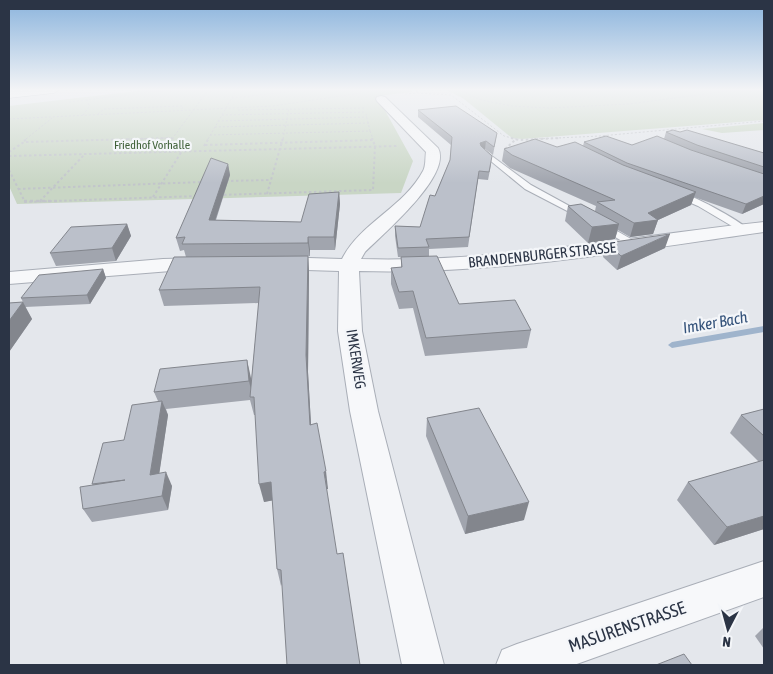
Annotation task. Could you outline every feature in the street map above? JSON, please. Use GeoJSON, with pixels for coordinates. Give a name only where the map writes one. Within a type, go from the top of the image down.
{"type":"FeatureCollection","features":[{"type":"Feature","properties":{"kind":"street"},"geometry":{"type":"LineString","coordinates":[[349,265],[356,250],[412,196],[431,170],[433,151],[402,120]]}},
{"type":"Feature","properties":{"kind":"street","name":"BRANDENBURGER STRASSE"},"geometry":{"type":"LineString","coordinates":[[260,263],[388,266],[496,261],[635,245],[764,227]]}},
{"type":"Feature","properties":{"kind":"street"},"geometry":{"type":"LineString","coordinates":[[9,278],[163,265],[221,264]]}},
{"type":"Feature","properties":{"kind":"street","name":"IMKERWEG"},"geometry":{"type":"LineString","coordinates":[[349,265],[350,331],[364,411],[423,665]]}},
{"type":"Feature","properties":{"kind":"street","name":"MASURENSTRASSE"},"geometry":{"type":"LineString","coordinates":[[517,665],[764,579]]}},
{"type":"Feature","properties":{"kind":"lane"},"geometry":{"type":"LineString","coordinates":[[483,152],[528,187],[588,218]]}},
{"type":"Feature","properties":{"kind":"lane"},"geometry":{"type":"LineString","coordinates":[[673,192],[701,204],[745,230]]}},
{"type":"Feature","properties":{"kind":"lane"},"geometry":{"type":"LineString","coordinates":[[596,222],[635,245]]}},
{"type":"Feature","properties":{"kind":"path"},"geometry":{"type":"LineString","coordinates":[[9,152],[49,120]]}},
{"type":"Feature","properties":{"kind":"path"},"geometry":{"type":"LineString","coordinates":[[162,152],[185,120]]}},
{"type":"Feature","properties":{"kind":"path"},"geometry":{"type":"LineString","coordinates":[[201,150],[218,121],[256,120]]}},
{"type":"Feature","properties":{"kind":"path"},"geometry":{"type":"LineString","coordinates":[[267,194],[282,148],[287,120]]}},
{"type":"Feature","properties":{"kind":"path"},"geometry":{"type":"LineString","coordinates":[[484,120],[504,136],[515,140],[600,136],[764,121]]}},
{"type":"Feature","properties":{"kind":"path"},"geometry":{"type":"LineString","coordinates":[[215,127],[368,123],[375,146],[373,190],[219,195]]}},
{"type":"Feature","properties":{"kind":"path"},"geometry":{"type":"LineString","coordinates":[[210,135],[370,131]]}},
{"type":"Feature","properties":{"kind":"path"},"geometry":{"type":"LineString","coordinates":[[24,142],[172,138]]}},
{"type":"Feature","properties":{"kind":"path"},"geometry":{"type":"LineString","coordinates":[[204,145],[374,140]]}},
{"type":"Feature","properties":{"kind":"path"},"geometry":{"type":"LineString","coordinates":[[505,150],[515,140]]}},
{"type":"Feature","properties":{"kind":"path"},"geometry":{"type":"LineString","coordinates":[[9,156],[428,146]]}},
{"type":"Feature","properties":{"kind":"path"},"geometry":{"type":"LineString","coordinates":[[153,198],[182,151]]}},
{"type":"Feature","properties":{"kind":"path"},"geometry":{"type":"LineString","coordinates":[[40,201],[86,154]]}},
{"type":"Feature","properties":{"kind":"path"},"geometry":{"type":"LineString","coordinates":[[9,170],[25,202],[200,196]]}},
{"type":"Feature","properties":{"kind":"path"},"geometry":{"type":"LineString","coordinates":[[221,182],[271,180]]}},
{"type":"Feature","properties":{"kind":"path"},"geometry":{"type":"LineString","coordinates":[[18,189],[202,182]]}},
{"type":"Feature","properties":{"kind":"green space","name":"Friedhof Vorhalle"},"geometry":{"type":"Polygon","coordinates":[[[9,120],[391,120],[413,161],[401,193],[17,204],[9,186],[9,120]]]}},
{"type":"Feature","properties":{"kind":"green space"},"geometry":{"type":"Polygon","coordinates":[[[490,120],[758,120],[522,139],[512,138],[490,120]]]}},
{"type":"Feature","properties":{"kind":"green space"},"geometry":{"type":"Polygon","coordinates":[[[764,123],[764,130],[722,133],[702,129],[764,123]]]}},
{"type":"Feature","properties":{"kind":"building"},"geometry":{"type":"Polygon","coordinates":[[[431,120],[478,120],[497,133],[494,147],[486,141],[480,143],[492,156],[489,172],[479,171],[469,237],[426,239],[429,247],[398,248],[395,226],[420,227],[430,195],[435,196],[450,160],[452,137],[431,120]]]}},
{"type":"Feature","properties":{"kind":"building"},"geometry":{"type":"Polygon","coordinates":[[[673,130],[680,132],[687,130],[764,153],[764,167],[697,145],[666,132],[673,130]]]}},
{"type":"Feature","properties":{"kind":"building"},"geometry":{"type":"Polygon","coordinates":[[[606,136],[632,145],[657,136],[691,150],[764,174],[764,196],[746,204],[627,163],[584,142],[606,136]]]}},
{"type":"Feature","properties":{"kind":"building"},"geometry":{"type":"Polygon","coordinates":[[[535,139],[557,147],[575,142],[623,165],[696,192],[648,213],[658,220],[634,223],[597,202],[615,200],[512,155],[504,149],[535,139]]]}},
{"type":"Feature","properties":{"kind":"building"},"geometry":{"type":"Polygon","coordinates":[[[211,158],[228,164],[209,220],[301,222],[309,194],[339,192],[334,237],[308,237],[308,243],[182,244],[185,237],[176,238],[211,158]]]}},
{"type":"Feature","properties":{"kind":"building"},"geometry":{"type":"Polygon","coordinates":[[[581,204],[619,224],[592,227],[568,206],[581,204]]]}},
{"type":"Feature","properties":{"kind":"building"},"geometry":{"type":"Polygon","coordinates":[[[127,224],[112,248],[50,253],[71,227],[127,224]]]}},
{"type":"Feature","properties":{"kind":"building"},"geometry":{"type":"Polygon","coordinates":[[[670,234],[621,256],[607,243],[670,234]]]}},
{"type":"Feature","properties":{"kind":"building"},"geometry":{"type":"Polygon","coordinates":[[[308,256],[306,355],[310,425],[317,423],[326,471],[324,472],[337,554],[343,553],[360,665],[287,665],[281,570],[277,569],[271,482],[259,484],[254,397],[250,397],[260,287],[159,290],[174,257],[308,256]]]}},
{"type":"Feature","properties":{"kind":"building"},"geometry":{"type":"Polygon","coordinates":[[[437,256],[459,304],[515,300],[531,330],[426,338],[413,291],[399,292],[391,268],[402,267],[401,257],[437,256]]]}},
{"type":"Feature","properties":{"kind":"building"},"geometry":{"type":"Polygon","coordinates":[[[103,269],[87,295],[21,298],[39,275],[103,269]]]}},
{"type":"Feature","properties":{"kind":"building"},"geometry":{"type":"Polygon","coordinates":[[[23,302],[9,321],[9,303],[23,302]]]}},
{"type":"Feature","properties":{"kind":"building"},"geometry":{"type":"Polygon","coordinates":[[[247,360],[249,381],[154,392],[160,369],[247,360]]]}},
{"type":"Feature","properties":{"kind":"building"},"geometry":{"type":"Polygon","coordinates":[[[162,401],[150,475],[166,472],[162,496],[83,509],[80,487],[125,480],[92,484],[103,443],[124,440],[132,405],[162,401]]]}},
{"type":"Feature","properties":{"kind":"building"},"geometry":{"type":"Polygon","coordinates":[[[479,408],[529,502],[468,516],[427,418],[479,408]]]}},
{"type":"Feature","properties":{"kind":"building"},"geometry":{"type":"Polygon","coordinates":[[[764,409],[764,436],[741,415],[764,409]]]}},
{"type":"Feature","properties":{"kind":"building"},"geometry":{"type":"Polygon","coordinates":[[[764,460],[764,516],[727,527],[688,482],[764,460]]]}},
{"type":"Feature","properties":{"kind":"building"},"geometry":{"type":"Polygon","coordinates":[[[684,654],[692,665],[656,665],[684,654]]]}},
{"type":"Feature","properties":{"kind":"waterway","name":"Imker Bach"},"geometry":{"type":"LineString","coordinates":[[672,345],[764,329]]}}]}
